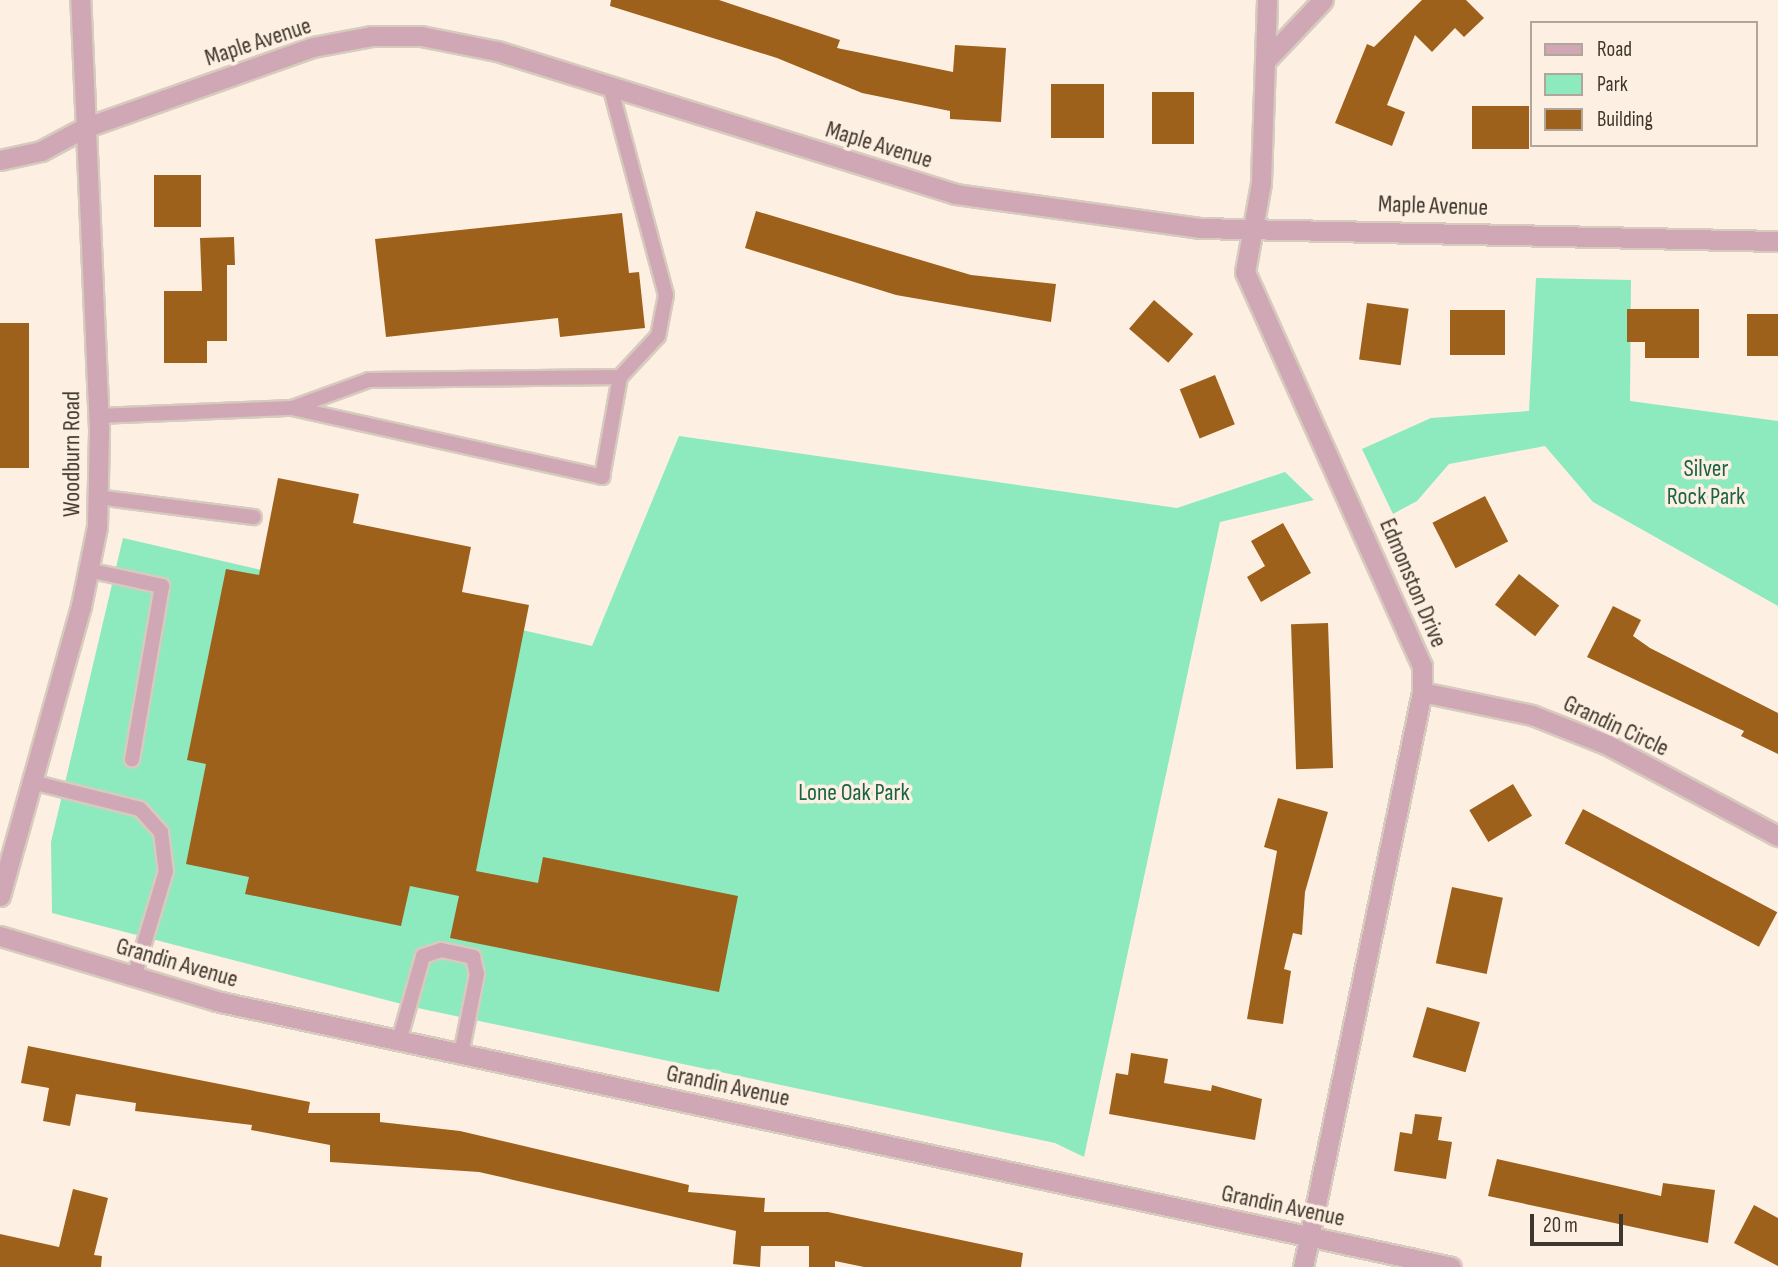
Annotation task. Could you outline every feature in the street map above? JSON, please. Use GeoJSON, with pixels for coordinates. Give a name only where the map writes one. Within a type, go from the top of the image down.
{"type":"FeatureCollection","features":[{"type":"Feature","properties":{"kind":"street","name":"Woodburn Road"},"geometry":{"type":"LineString","coordinates":[[0,896],[88,570],[97,497],[99,416],[80,0]]}},
{"type":"Feature","properties":{"kind":"street","name":"Edmonston Drive"},"geometry":{"type":"LineString","coordinates":[[1267,0],[1261,183],[1251,226],[1245,272],[1254,300],[1385,576],[1422,666],[1422,692],[1303,1267]]}},
{"type":"Feature","properties":{"kind":"street"},"geometry":{"type":"LineString","coordinates":[[1267,59],[1323,0]]}},
{"type":"Feature","properties":{"kind":"street","name":"Maple Avenue"},"geometry":{"type":"LineString","coordinates":[[0,160],[41,151],[84,128],[313,47],[371,36],[421,36],[497,51],[955,194],[1199,228],[1251,226],[1778,241]]}},
{"type":"Feature","properties":{"kind":"street","name":"Grandin Circle"},"geometry":{"type":"LineString","coordinates":[[1422,692],[1532,715],[1608,745],[1778,836]]}},
{"type":"Feature","properties":{"kind":"street","name":"Grandin Avenue"},"geometry":{"type":"LineString","coordinates":[[0,936],[134,977],[399,1041],[1451,1267]]}},
{"type":"Feature","properties":{"kind":"lane"},"geometry":{"type":"LineString","coordinates":[[99,416],[292,408],[602,477],[620,377],[658,336],[666,295],[610,86]]}},
{"type":"Feature","properties":{"kind":"lane"},"geometry":{"type":"LineString","coordinates":[[292,408],[369,380],[620,377]]}},
{"type":"Feature","properties":{"kind":"lane"},"geometry":{"type":"LineString","coordinates":[[97,497],[254,517]]}},
{"type":"Feature","properties":{"kind":"lane"},"geometry":{"type":"LineString","coordinates":[[88,570],[162,586],[131,759]]}},
{"type":"Feature","properties":{"kind":"lane"},"geometry":{"type":"LineString","coordinates":[[32,782],[139,809],[161,832],[166,871],[134,977]]}},
{"type":"Feature","properties":{"kind":"lane"},"geometry":{"type":"LineString","coordinates":[[399,1041],[423,956],[441,950],[473,957],[477,974],[461,1054]]}},
{"type":"Feature","properties":{"kind":"green space","name":"Silver Rock Park"},"geometry":{"type":"Polygon","coordinates":[[[1536,278],[1631,280],[1630,401],[1778,421],[1778,606],[1593,502],[1545,446],[1449,464],[1417,501],[1393,514],[1362,449],[1431,418],[1529,411],[1536,278]]]}},
{"type":"Feature","properties":{"kind":"green space","name":"Lone Oak Park"},"geometry":{"type":"Polygon","coordinates":[[[679,436],[1177,508],[1285,472],[1314,500],[1220,522],[1084,1157],[1055,1143],[413,1007],[52,913],[51,842],[123,538],[592,646],[679,436]]]}},
{"type":"Feature","properties":{"kind":"building"},"geometry":{"type":"Polygon","coordinates":[[[611,0],[719,0],[840,40],[837,48],[953,72],[955,45],[1006,48],[1001,122],[950,119],[950,111],[862,93],[777,58],[610,6],[611,0]]]}},
{"type":"Feature","properties":{"kind":"building"},"geometry":{"type":"Polygon","coordinates":[[[1422,0],[1466,0],[1484,18],[1464,37],[1455,28],[1432,52],[1415,35],[1387,105],[1405,112],[1392,146],[1335,123],[1367,44],[1374,47],[1422,0]]]}},
{"type":"Feature","properties":{"kind":"building"},"geometry":{"type":"Polygon","coordinates":[[[1051,84],[1104,84],[1104,138],[1051,138],[1051,84]]]}},
{"type":"Feature","properties":{"kind":"building"},"geometry":{"type":"Polygon","coordinates":[[[1152,92],[1194,92],[1194,144],[1152,144],[1152,92]]]}},
{"type":"Feature","properties":{"kind":"building"},"geometry":{"type":"Polygon","coordinates":[[[1472,106],[1529,106],[1529,149],[1472,149],[1472,106]]]}},
{"type":"Feature","properties":{"kind":"building"},"geometry":{"type":"Polygon","coordinates":[[[154,175],[201,175],[201,227],[154,227],[154,175]]]}},
{"type":"Feature","properties":{"kind":"building"},"geometry":{"type":"Polygon","coordinates":[[[756,211],[971,275],[1056,284],[1051,322],[896,295],[745,248],[756,211]]]}},
{"type":"Feature","properties":{"kind":"building"},"geometry":{"type":"Polygon","coordinates":[[[622,213],[629,273],[639,272],[645,328],[560,337],[558,318],[386,337],[375,239],[622,213]]]}},
{"type":"Feature","properties":{"kind":"building"},"geometry":{"type":"Polygon","coordinates":[[[234,237],[235,265],[227,265],[227,341],[207,341],[207,363],[164,363],[164,291],[202,291],[200,238],[234,237]]]}},
{"type":"Feature","properties":{"kind":"building"},"geometry":{"type":"Polygon","coordinates":[[[1154,300],[1193,334],[1168,363],[1129,329],[1154,300]]]}},
{"type":"Feature","properties":{"kind":"building"},"geometry":{"type":"Polygon","coordinates":[[[1367,303],[1409,309],[1401,365],[1359,359],[1367,303]]]}},
{"type":"Feature","properties":{"kind":"building"},"geometry":{"type":"Polygon","coordinates":[[[1627,309],[1699,309],[1699,358],[1645,358],[1645,342],[1627,342],[1627,309]]]}},
{"type":"Feature","properties":{"kind":"building"},"geometry":{"type":"Polygon","coordinates":[[[1450,310],[1505,310],[1505,355],[1450,355],[1450,310]]]}},
{"type":"Feature","properties":{"kind":"building"},"geometry":{"type":"Polygon","coordinates":[[[1747,314],[1778,314],[1778,356],[1747,356],[1747,314]]]}},
{"type":"Feature","properties":{"kind":"building"},"geometry":{"type":"Polygon","coordinates":[[[0,323],[29,323],[29,468],[0,468],[0,323]]]}},
{"type":"Feature","properties":{"kind":"building"},"geometry":{"type":"Polygon","coordinates":[[[1215,375],[1235,424],[1200,438],[1180,389],[1215,375]]]}},
{"type":"Feature","properties":{"kind":"building"},"geometry":{"type":"Polygon","coordinates":[[[278,478],[359,494],[353,523],[471,547],[462,592],[529,605],[476,871],[538,883],[543,857],[738,896],[719,992],[450,938],[459,896],[410,886],[401,926],[245,894],[249,877],[186,864],[206,764],[187,760],[226,569],[259,575],[278,478]]]}},
{"type":"Feature","properties":{"kind":"building"},"geometry":{"type":"Polygon","coordinates":[[[1485,496],[1508,541],[1456,568],[1432,523],[1485,496]]]}},
{"type":"Feature","properties":{"kind":"building"},"geometry":{"type":"Polygon","coordinates":[[[1283,523],[1311,573],[1261,602],[1247,577],[1265,566],[1251,541],[1283,523]]]}},
{"type":"Feature","properties":{"kind":"building"},"geometry":{"type":"Polygon","coordinates":[[[1519,574],[1559,605],[1535,636],[1495,605],[1519,574]]]}},
{"type":"Feature","properties":{"kind":"building"},"geometry":{"type":"Polygon","coordinates":[[[1613,606],[1641,620],[1633,636],[1650,648],[1778,713],[1778,754],[1741,736],[1744,731],[1587,657],[1613,606]]]}},
{"type":"Feature","properties":{"kind":"building"},"geometry":{"type":"Polygon","coordinates":[[[1328,623],[1333,768],[1296,769],[1291,624],[1328,623]]]}},
{"type":"Feature","properties":{"kind":"building"},"geometry":{"type":"Polygon","coordinates":[[[1513,784],[1532,816],[1488,842],[1469,810],[1513,784]]]}},
{"type":"Feature","properties":{"kind":"building"},"geometry":{"type":"Polygon","coordinates":[[[1278,798],[1328,812],[1305,892],[1302,935],[1293,933],[1284,969],[1291,971],[1283,1024],[1247,1019],[1277,851],[1264,847],[1278,798]]]}},
{"type":"Feature","properties":{"kind":"building"},"geometry":{"type":"Polygon","coordinates":[[[1583,809],[1777,912],[1759,947],[1565,843],[1583,809]]]}},
{"type":"Feature","properties":{"kind":"building"},"geometry":{"type":"Polygon","coordinates":[[[1452,887],[1503,898],[1487,974],[1436,963],[1452,887]]]}},
{"type":"Feature","properties":{"kind":"building"},"geometry":{"type":"Polygon","coordinates":[[[1427,1007],[1480,1022],[1466,1072],[1413,1057],[1427,1007]]]}},
{"type":"Feature","properties":{"kind":"building"},"geometry":{"type":"Polygon","coordinates":[[[28,1046],[310,1102],[308,1113],[380,1113],[380,1122],[460,1131],[689,1185],[688,1192],[765,1198],[764,1212],[828,1212],[1023,1253],[1021,1267],[864,1267],[835,1261],[835,1267],[809,1267],[809,1246],[761,1246],[760,1267],[733,1264],[736,1231],[479,1172],[330,1162],[330,1145],[251,1130],[252,1125],[135,1111],[136,1103],[76,1094],[70,1126],[43,1121],[49,1088],[21,1083],[28,1046]]]}},
{"type":"Feature","properties":{"kind":"building"},"geometry":{"type":"Polygon","coordinates":[[[1131,1053],[1168,1059],[1164,1083],[1211,1091],[1212,1085],[1262,1099],[1255,1140],[1109,1114],[1116,1073],[1128,1075],[1131,1053]]]}},
{"type":"Feature","properties":{"kind":"building"},"geometry":{"type":"Polygon","coordinates":[[[1415,1114],[1442,1117],[1438,1140],[1452,1142],[1446,1179],[1394,1171],[1400,1132],[1412,1134],[1415,1114]]]}},
{"type":"Feature","properties":{"kind":"building"},"geometry":{"type":"Polygon","coordinates":[[[1497,1159],[1661,1196],[1663,1183],[1715,1190],[1708,1243],[1488,1196],[1497,1159]]]}},
{"type":"Feature","properties":{"kind":"building"},"geometry":{"type":"Polygon","coordinates":[[[73,1189],[108,1198],[94,1255],[102,1256],[101,1267],[0,1267],[0,1234],[59,1247],[73,1189]]]}},
{"type":"Feature","properties":{"kind":"building"},"geometry":{"type":"Polygon","coordinates":[[[1754,1205],[1778,1218],[1778,1266],[1734,1243],[1754,1205]]]}}]}
